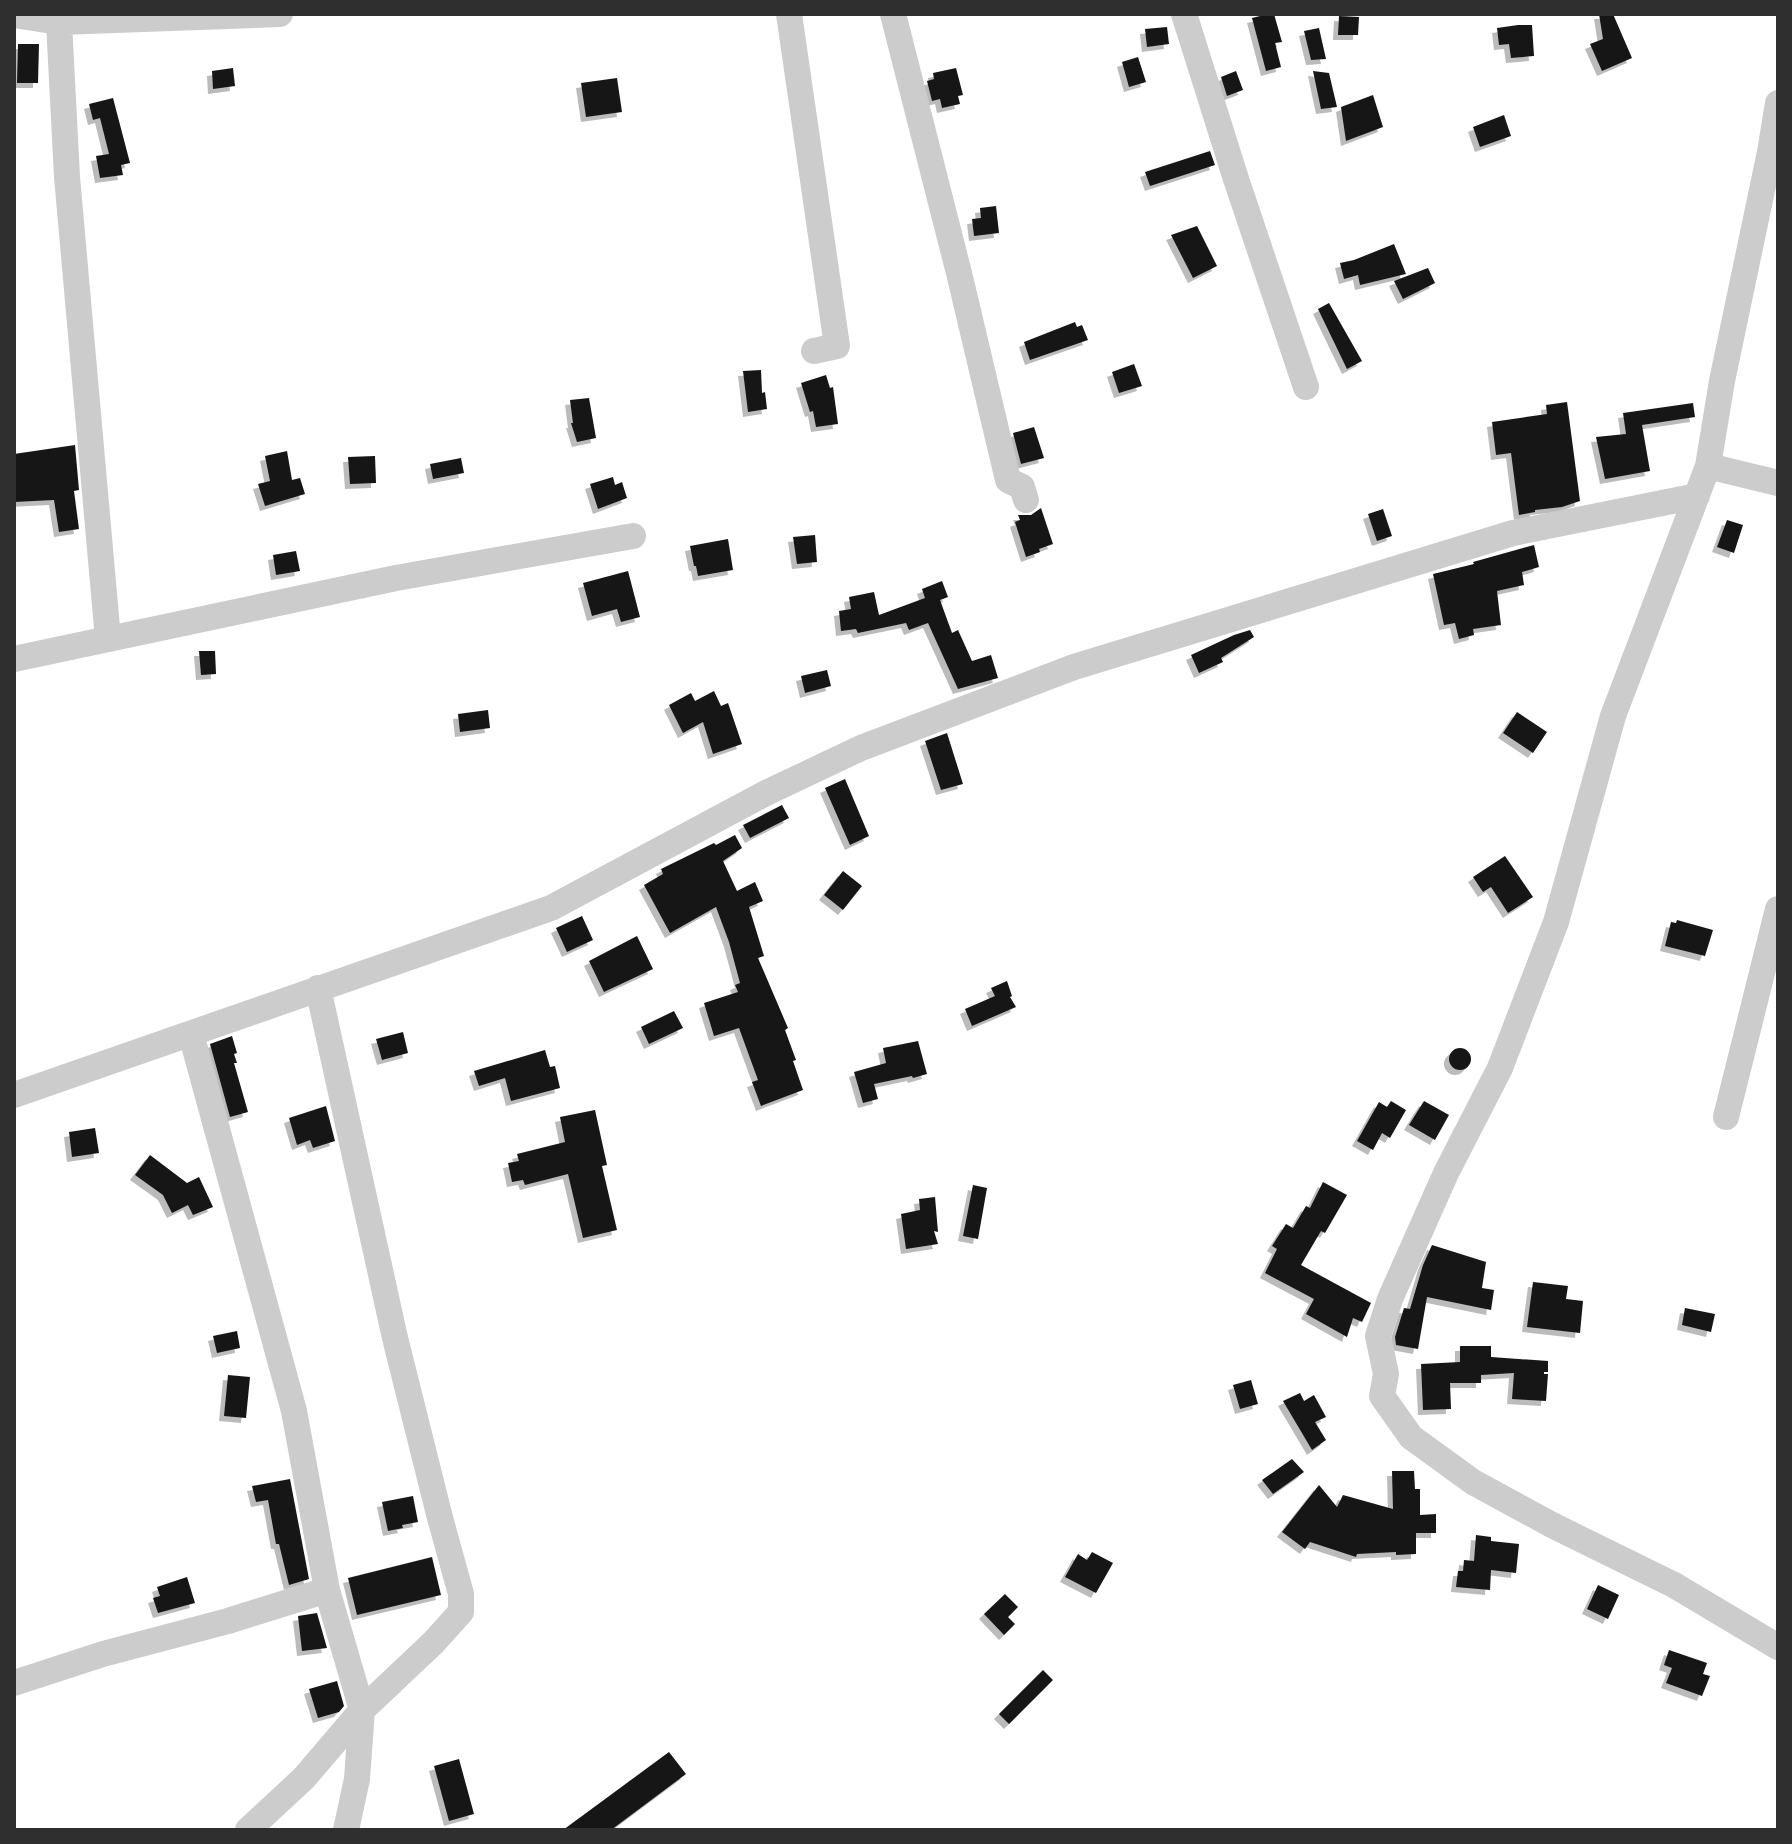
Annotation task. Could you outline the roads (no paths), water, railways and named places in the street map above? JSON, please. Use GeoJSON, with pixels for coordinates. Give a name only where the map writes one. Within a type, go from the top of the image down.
{"type":"FeatureCollection","features":[{"type":"Feature","properties":{"kind":"street"},"geometry":{"type":"LineString","coordinates":[[14,15],[59,22],[280,14]]}},
{"type":"Feature","properties":{"kind":"street"},"geometry":{"type":"LineString","coordinates":[[789,14],[837,346],[814,351]]}},
{"type":"Feature","properties":{"kind":"street"},"geometry":{"type":"LineString","coordinates":[[893,14],[1008,480],[1022,487],[1026,500]]}},
{"type":"Feature","properties":{"kind":"street"},"geometry":{"type":"LineString","coordinates":[[1184,14],[1306,387]]}},
{"type":"Feature","properties":{"kind":"street"},"geometry":{"type":"LineString","coordinates":[[59,22],[67,177],[108,639]]}},
{"type":"Feature","properties":{"kind":"street"},"geometry":{"type":"LineString","coordinates":[[1778,103],[1708,466],[1613,716],[1556,922],[1500,1068],[1446,1173],[1390,1299],[1378,1336],[1386,1374],[1382,1396],[1411,1437],[1473,1482],[1674,1585],[1778,1647]]}},
{"type":"Feature","properties":{"kind":"street"},"geometry":{"type":"LineString","coordinates":[[1708,466],[1778,483]]}},
{"type":"Feature","properties":{"kind":"street"},"geometry":{"type":"LineString","coordinates":[[14,1095],[551,908],[766,793],[861,748],[1074,667],[1513,533],[1697,496]]}},
{"type":"Feature","properties":{"kind":"street"},"geometry":{"type":"LineString","coordinates":[[14,659],[396,578],[633,536]]}},
{"type":"Feature","properties":{"kind":"street"},"geometry":{"type":"LineString","coordinates":[[1726,1117],[1778,909]]}},
{"type":"Feature","properties":{"kind":"street"},"geometry":{"type":"LineString","coordinates":[[248,1830],[304,1778],[362,1710],[461,1612],[461,1594],[395,1338],[318,988]]}},
{"type":"Feature","properties":{"kind":"street"},"geometry":{"type":"LineString","coordinates":[[191,1034],[294,1411],[327,1590],[362,1710],[357,1779],[346,1830]]}},
{"type":"Feature","properties":{"kind":"street"},"geometry":{"type":"LineString","coordinates":[[14,1683],[103,1654],[228,1621],[327,1590]]}}]}
